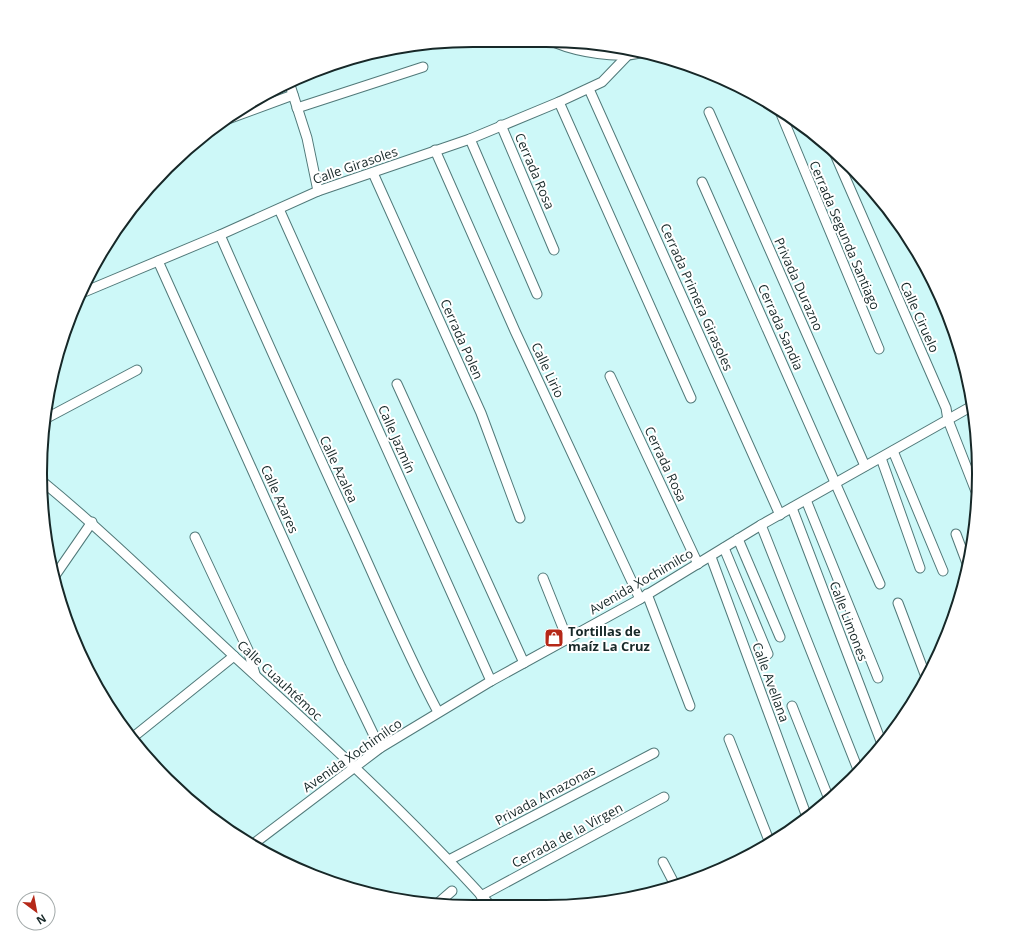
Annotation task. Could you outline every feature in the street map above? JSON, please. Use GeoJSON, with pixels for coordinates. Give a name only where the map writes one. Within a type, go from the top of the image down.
{"type":"FeatureCollection","features":[{"type":"Feature","properties":{"kind":"street"},"geometry":{"type":"LineString","coordinates":[[588,50],[628,55]]}},
{"type":"Feature","properties":{"kind":"street","name":"Calle Girasoles"},"geometry":{"type":"LineString","coordinates":[[89,290],[220,235],[318,191],[470,139],[560,102],[602,82],[628,55]]}},
{"type":"Feature","properties":{"kind":"street"},"geometry":{"type":"LineString","coordinates":[[297,108],[423,67]]}},
{"type":"Feature","properties":{"kind":"street"},"geometry":{"type":"LineString","coordinates":[[291,88],[306,138],[318,191]]}},
{"type":"Feature","properties":{"kind":"street","name":"Cerrada Primera Girasoles"},"geometry":{"type":"LineString","coordinates":[[589,89],[780,514]]}},
{"type":"Feature","properties":{"kind":"street"},"geometry":{"type":"LineString","coordinates":[[250,111],[293,95]]}},
{"type":"Feature","properties":{"kind":"street"},"geometry":{"type":"LineString","coordinates":[[560,102],[690,398]]}},
{"type":"Feature","properties":{"kind":"street","name":"Privada Durazno"},"geometry":{"type":"LineString","coordinates":[[709,112],[866,466]]}},
{"type":"Feature","properties":{"kind":"street","name":"Cerrada Segunda Santiago"},"geometry":{"type":"LineString","coordinates":[[784,120],[879,349]]}},
{"type":"Feature","properties":{"kind":"street","name":"Cerrada Rosa"},"geometry":{"type":"LineString","coordinates":[[501,125],[554,250]]}},
{"type":"Feature","properties":{"kind":"street"},"geometry":{"type":"LineString","coordinates":[[470,139],[537,294]]}},
{"type":"Feature","properties":{"kind":"street","name":"Calle Lirio"},"geometry":{"type":"LineString","coordinates":[[435,150],[515,331],[643,596],[690,706]]}},
{"type":"Feature","properties":{"kind":"street","name":"Calle Ciruelo"},"geometry":{"type":"LineString","coordinates":[[840,165],[946,408],[948,420],[972,481]]}},
{"type":"Feature","properties":{"kind":"street","name":"Cerrada Polen"},"geometry":{"type":"LineString","coordinates":[[373,173],[481,413],[520,518]]}},
{"type":"Feature","properties":{"kind":"street","name":"Cerrada Sandia"},"geometry":{"type":"LineString","coordinates":[[702,182],[880,584]]}},
{"type":"Feature","properties":{"kind":"street","name":"Calle Jazmín"},"geometry":{"type":"LineString","coordinates":[[279,209],[491,681]]}},
{"type":"Feature","properties":{"kind":"street","name":"Calle Azalea"},"geometry":{"type":"LineString","coordinates":[[220,235],[274,359],[417,673],[438,712]]}},
{"type":"Feature","properties":{"kind":"street","name":"Calle Azares"},"geometry":{"type":"LineString","coordinates":[[158,261],[341,668],[380,748]]}},
{"type":"Feature","properties":{"kind":"street"},"geometry":{"type":"LineString","coordinates":[[51,416],[137,370]]}},
{"type":"Feature","properties":{"kind":"street","name":"Cerrada Rosa"},"geometry":{"type":"LineString","coordinates":[[610,376],[698,564]]}},
{"type":"Feature","properties":{"kind":"street"},"geometry":{"type":"LineString","coordinates":[[397,384],[524,662]]}},
{"type":"Feature","properties":{"kind":"street","name":"Avenida Xochimilco"},"geometry":{"type":"LineString","coordinates":[[257,841],[354,766],[438,712],[711,557],[780,514],[967,409]]}},
{"type":"Feature","properties":{"kind":"street"},"geometry":{"type":"LineString","coordinates":[[893,451],[943,571]]}},
{"type":"Feature","properties":{"kind":"street"},"geometry":{"type":"LineString","coordinates":[[881,458],[920,568]]}},
{"type":"Feature","properties":{"kind":"street","name":"Calle Cuauhtémoc"},"geometry":{"type":"LineString","coordinates":[[47,486],[92,522],[234,656],[354,766],[449,860],[485,900]]}},
{"type":"Feature","properties":{"kind":"street"},"geometry":{"type":"LineString","coordinates":[[806,500],[878,678]]}},
{"type":"Feature","properties":{"kind":"street","name":"Calle Limones"},"geometry":{"type":"LineString","coordinates":[[792,508],[880,738]]}},
{"type":"Feature","properties":{"kind":"street"},"geometry":{"type":"LineString","coordinates":[[58,570],[92,522]]}},
{"type":"Feature","properties":{"kind":"street"},"geometry":{"type":"LineString","coordinates":[[761,525],[856,765]]}},
{"type":"Feature","properties":{"kind":"street"},"geometry":{"type":"LineString","coordinates":[[956,534],[964,556]]}},
{"type":"Feature","properties":{"kind":"street"},"geometry":{"type":"LineString","coordinates":[[195,537],[248,650],[255,675]]}},
{"type":"Feature","properties":{"kind":"street"},"geometry":{"type":"LineString","coordinates":[[738,539],[780,637]]}},
{"type":"Feature","properties":{"kind":"street"},"geometry":{"type":"LineString","coordinates":[[724,548],[768,654]]}},
{"type":"Feature","properties":{"kind":"street","name":"Calle Avellana"},"geometry":{"type":"LineString","coordinates":[[711,557],[805,812]]}},
{"type":"Feature","properties":{"kind":"street"},"geometry":{"type":"LineString","coordinates":[[543,578],[568,638]]}},
{"type":"Feature","properties":{"kind":"street"},"geometry":{"type":"LineString","coordinates":[[898,603],[924,671]]}},
{"type":"Feature","properties":{"kind":"street"},"geometry":{"type":"LineString","coordinates":[[136,735],[234,656]]}},
{"type":"Feature","properties":{"kind":"street"},"geometry":{"type":"LineString","coordinates":[[792,706],[827,794]]}},
{"type":"Feature","properties":{"kind":"street"},"geometry":{"type":"LineString","coordinates":[[729,739],[768,837]]}},
{"type":"Feature","properties":{"kind":"street","name":"Privada Amazonas"},"geometry":{"type":"LineString","coordinates":[[449,860],[654,753]]}},
{"type":"Feature","properties":{"kind":"street","name":"Cerrada de la Virgen"},"geometry":{"type":"LineString","coordinates":[[481,896],[664,797]]}},
{"type":"Feature","properties":{"kind":"street"},"geometry":{"type":"LineString","coordinates":[[663,862],[672,880]]}},
{"type":"Feature","properties":{"kind":"street"},"geometry":{"type":"LineString","coordinates":[[443,899],[452,891]]}},
{"type":"Feature","properties":{"kind":"place","name":"Tortillas de maíz La Cruz"},"geometry":{"type":"Point","coordinates":[554,638]}}]}
